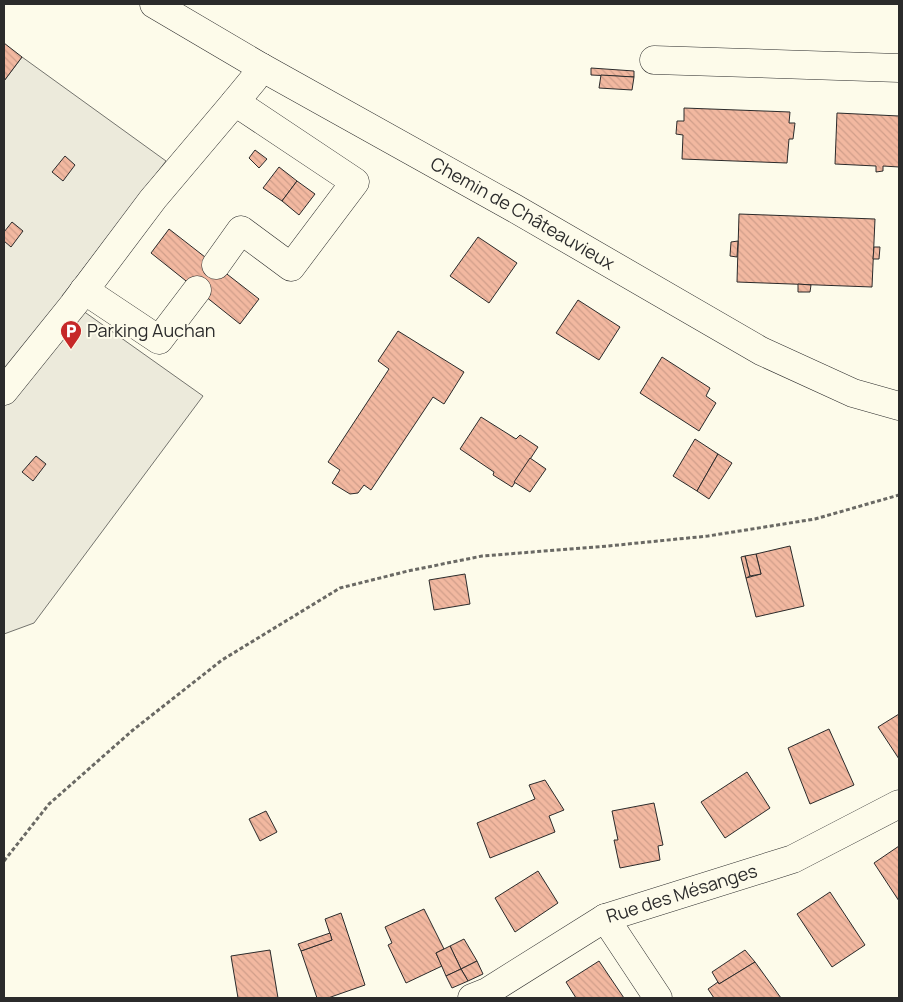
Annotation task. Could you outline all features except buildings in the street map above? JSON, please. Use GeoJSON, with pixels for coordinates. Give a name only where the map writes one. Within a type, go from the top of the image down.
{"type":"FeatureCollection","features":[{"type":"Feature","properties":{"kind":"street","name":"Chemin de Châteauvieux"},"geometry":{"type":"LineString","coordinates":[[154,4],[261,67],[514,208],[761,351],[852,393],[899,406]]}},
{"type":"Feature","properties":{"kind":"street"},"geometry":{"type":"LineString","coordinates":[[654,60],[899,68]]}},
{"type":"Feature","properties":{"kind":"street"},"geometry":{"type":"LineString","coordinates":[[4,391],[153,199],[254,79],[261,67]]}},
{"type":"Feature","properties":{"kind":"street"},"geometry":{"type":"LineString","coordinates":[[216,265],[242,230],[291,267],[355,182],[235,102]]}},
{"type":"Feature","properties":{"kind":"street"},"geometry":{"type":"LineString","coordinates":[[84,290],[159,340],[197,290]]}},
{"type":"Feature","properties":{"kind":"street","name":"Rue des Mésanges"},"geometry":{"type":"LineString","coordinates":[[472,998],[487,992],[605,918],[793,859],[899,804]]}},
{"type":"Feature","properties":{"kind":"street"},"geometry":{"type":"LineString","coordinates":[[605,918],[658,998]]}},
{"type":"Feature","properties":{"kind":"path"},"geometry":{"type":"LineString","coordinates":[[4,861],[49,804],[133,730],[222,660],[340,588],[408,570],[482,556],[698,537],[815,519],[899,495]]}},
{"type":"Feature","properties":{"kind":"shaded area","name":"Parking Auchan"},"geometry":{"type":"Polygon","coordinates":[[[22,57],[166,161],[62,296],[203,396],[34,623],[4,634],[4,81],[22,57]]]}},
{"type":"Feature","properties":{"kind":"place","name":"Parking Auchan"},"geometry":{"type":"Point","coordinates":[71,350]}}]}
